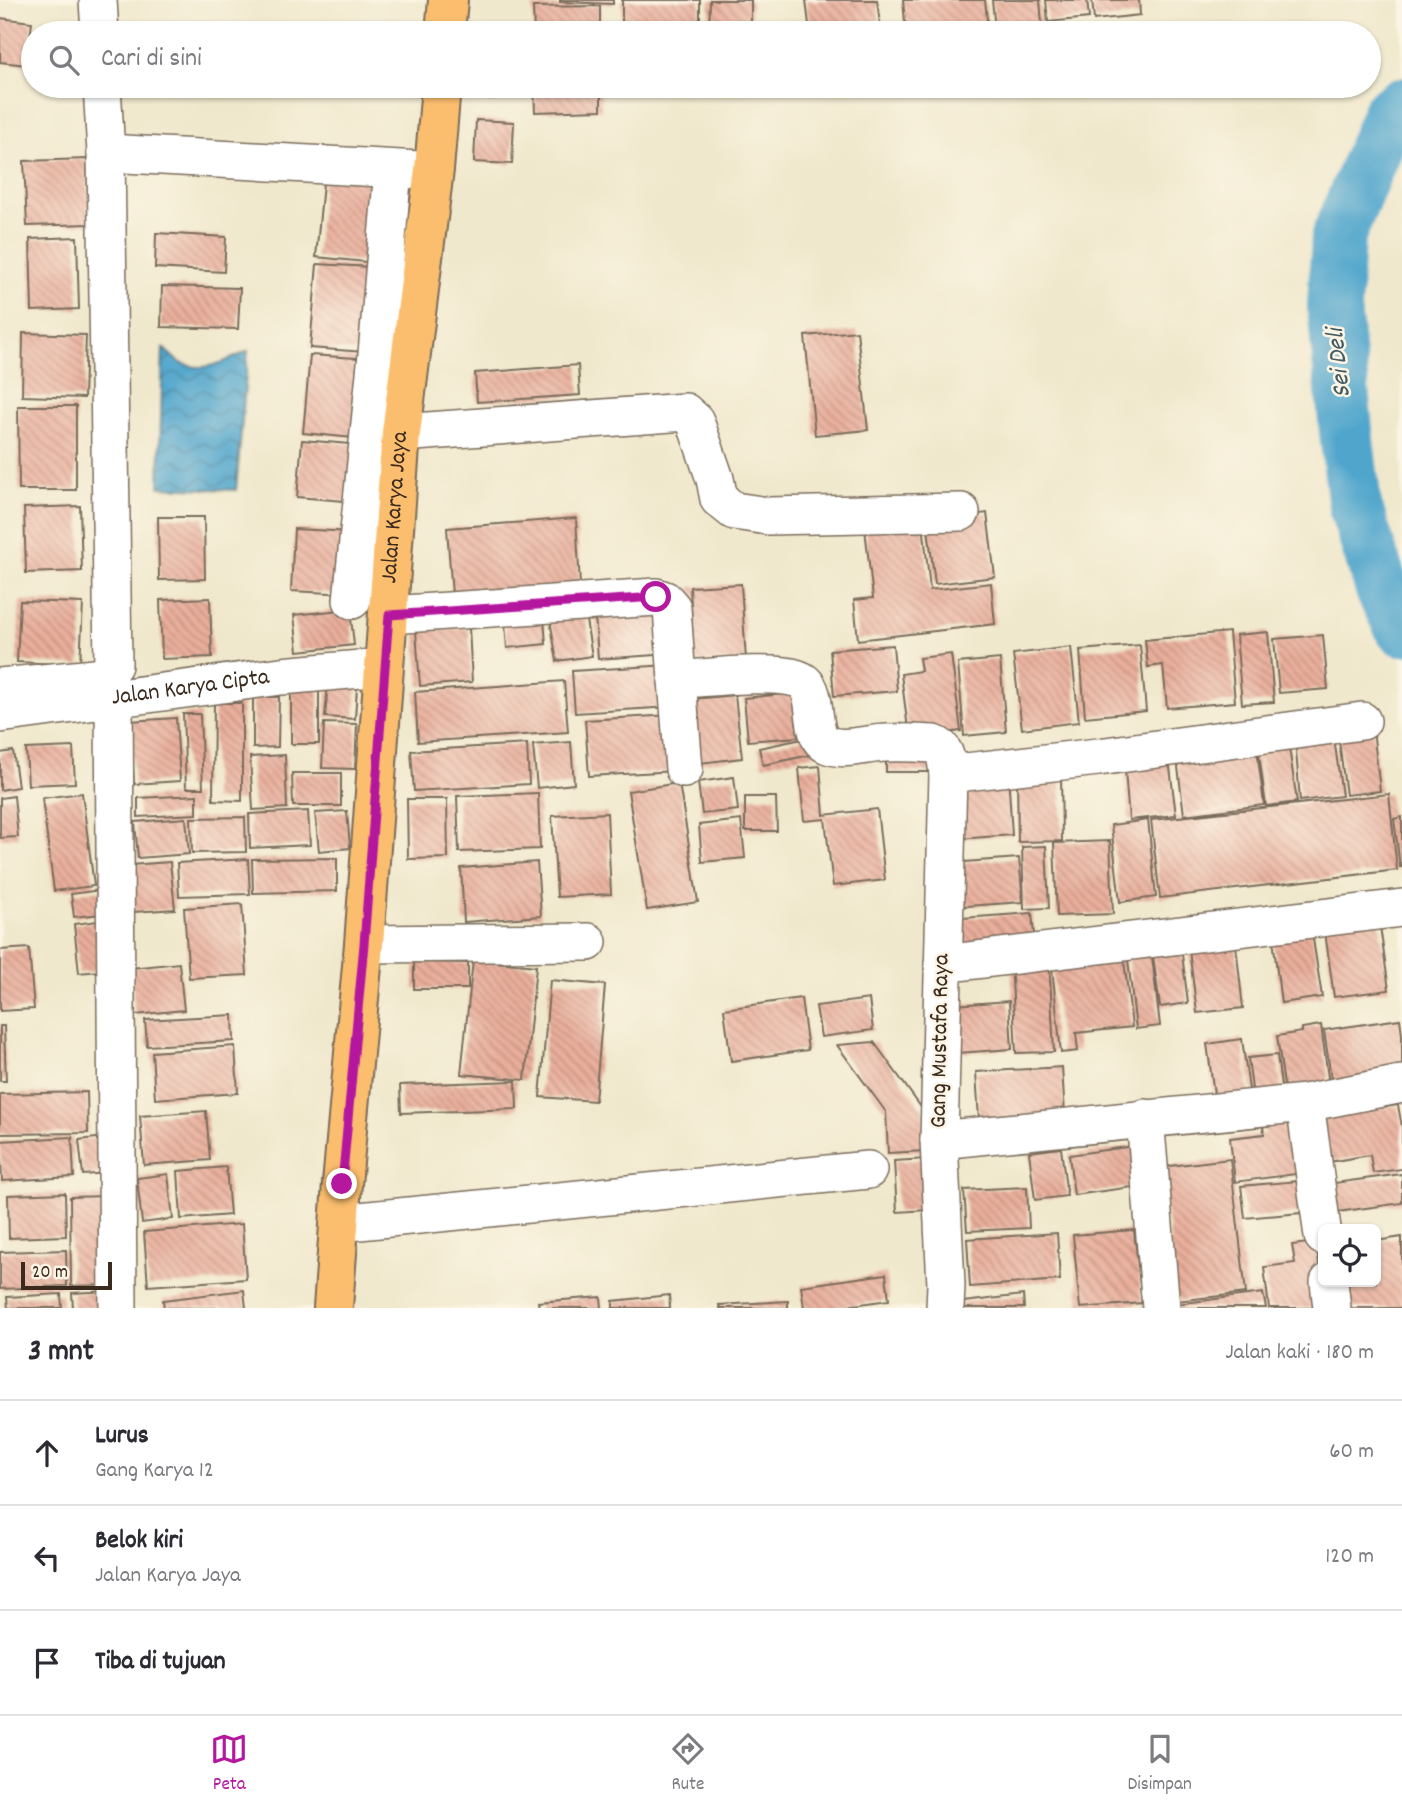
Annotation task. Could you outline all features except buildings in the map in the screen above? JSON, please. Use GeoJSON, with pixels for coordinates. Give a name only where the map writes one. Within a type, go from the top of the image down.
{"type":"FeatureCollection","features":[{"type":"Feature","properties":{"kind":"main road"},"geometry":{"type":"LineString","coordinates":[[446,21],[448,0]]}},
{"type":"Feature","properties":{"kind":"main road","name":"Jalan Karya Jaya"},"geometry":{"type":"LineString","coordinates":[[334,1308],[364,944],[401,433],[434,170],[440,98]]}},
{"type":"Feature","properties":{"kind":"street"},"geometry":{"type":"LineString","coordinates":[[98,0],[99,21]]}},
{"type":"Feature","properties":{"kind":"street"},"geometry":{"type":"LineString","coordinates":[[0,687],[95,678],[106,675],[113,665],[106,153],[103,98]]}},
{"type":"Feature","properties":{"kind":"street"},"geometry":{"type":"LineString","coordinates":[[106,153],[434,170]]}},
{"type":"Feature","properties":{"kind":"street"},"geometry":{"type":"LineString","coordinates":[[352,600],[393,169]]}},
{"type":"Feature","properties":{"kind":"street"},"geometry":{"type":"LineString","coordinates":[[401,433],[685,412],[695,421],[719,499],[734,512],[768,516],[961,512]]}},
{"type":"Feature","properties":{"kind":"street"},"geometry":{"type":"LineString","coordinates":[[389,615],[656,597],[665,600],[672,608],[684,769]]}},
{"type":"Feature","properties":{"kind":"street","name":"Jalan Karya Cipta"},"geometry":{"type":"LineString","coordinates":[[0,714],[281,676],[384,667]]}},
{"type":"Feature","properties":{"kind":"street"},"geometry":{"type":"LineString","coordinates":[[677,680],[768,675],[793,677],[803,682],[810,691],[819,738],[826,744],[841,748],[886,743],[934,744],[944,760],[1098,757],[1362,721]]}},
{"type":"Feature","properties":{"kind":"street"},"geometry":{"type":"LineString","coordinates":[[114,699],[118,1308]]}},
{"type":"Feature","properties":{"kind":"street","name":"Gang Mustafa Raya"},"geometry":{"type":"LineString","coordinates":[[944,760],[939,1140],[945,1308]]}},
{"type":"Feature","properties":{"kind":"street"},"geometry":{"type":"LineString","coordinates":[[943,964],[1402,908]]}},
{"type":"Feature","properties":{"kind":"street"},"geometry":{"type":"LineString","coordinates":[[364,944],[588,942]]}},
{"type":"Feature","properties":{"kind":"street"},"geometry":{"type":"LineString","coordinates":[[939,1140],[1305,1103],[1402,1084]]}},
{"type":"Feature","properties":{"kind":"street"},"geometry":{"type":"LineString","coordinates":[[1305,1103],[1321,1224]]}},
{"type":"Feature","properties":{"kind":"street"},"geometry":{"type":"LineString","coordinates":[[1145,1118],[1161,1308]]}},
{"type":"Feature","properties":{"kind":"street"},"geometry":{"type":"LineString","coordinates":[[339,1223],[869,1170]]}},
{"type":"Feature","properties":{"kind":"street"},"geometry":{"type":"LineString","coordinates":[[1330,1287],[1332,1308]]}},
{"type":"Feature","properties":{"kind":"water"},"geometry":{"type":"Polygon","coordinates":[[[163,348],[181,363],[198,367],[216,365],[248,351],[236,490],[159,487],[163,348]]]}},
{"type":"Feature","properties":{"kind":"waterway","name":"Sei Deli"},"geometry":{"type":"LineString","coordinates":[[1402,104],[1389,113],[1338,237],[1334,307],[1355,506],[1383,592],[1402,629]]}},
{"type":"Feature","properties":{"kind":"route"},"geometry":{"type":"LineString","coordinates":[[342,1184],[364,944],[389,615],[656,597]]}}]}
